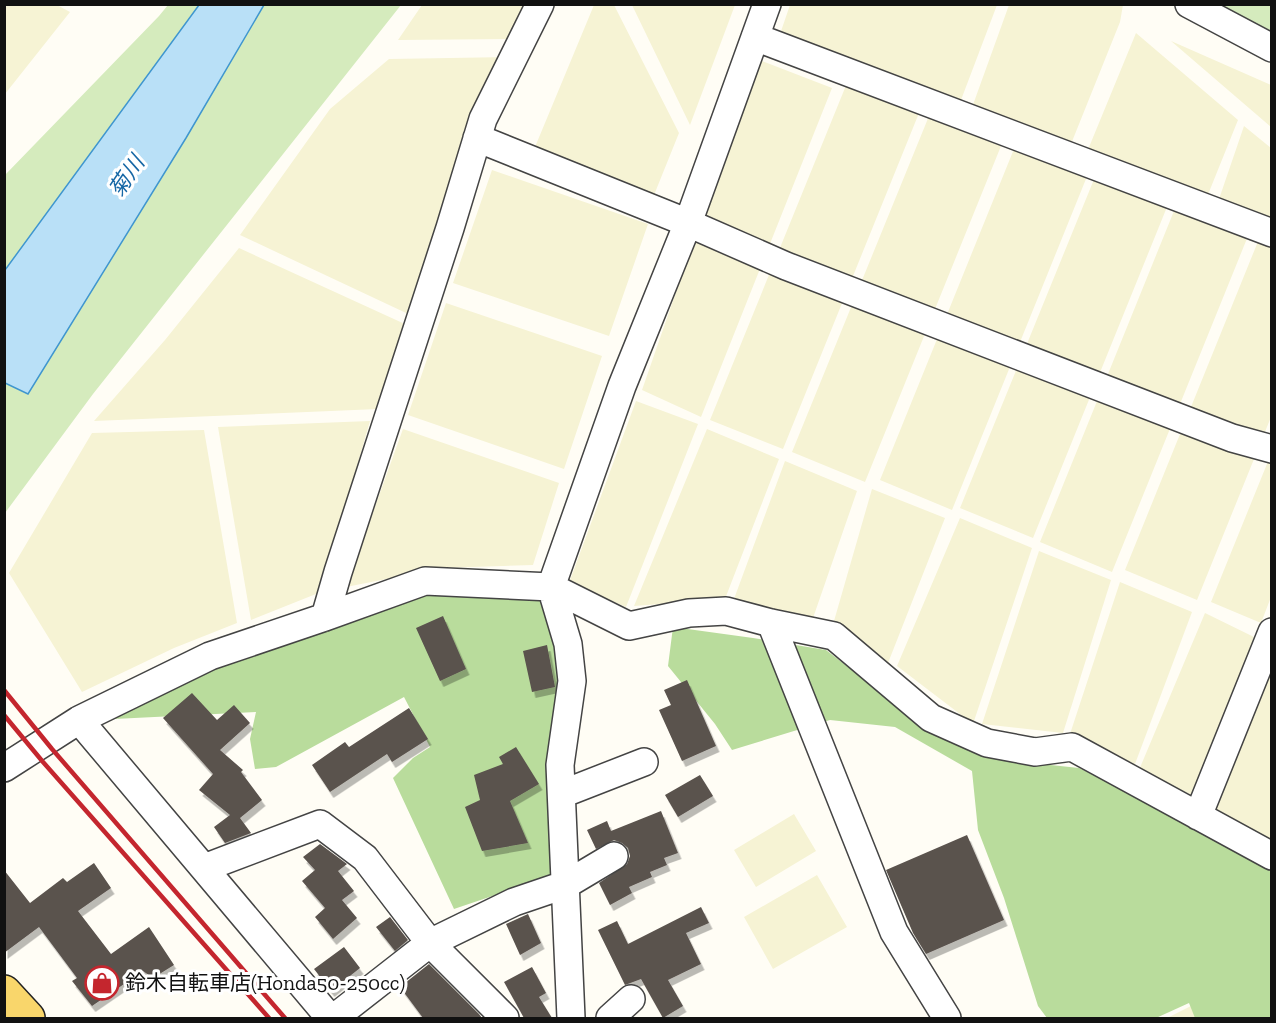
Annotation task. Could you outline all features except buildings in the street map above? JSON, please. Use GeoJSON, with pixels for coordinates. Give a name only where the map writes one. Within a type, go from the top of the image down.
{"type":"FeatureCollection","features":[{"type":"Feature","properties":{"kind":"main road"},"geometry":{"type":"LineString","coordinates":[[4,992],[28,1018]]}},
{"type":"Feature","properties":{"kind":"street"},"geometry":{"type":"LineString","coordinates":[[325,617],[483,118],[540,4]]}},
{"type":"Feature","properties":{"kind":"street"},"geometry":{"type":"LineString","coordinates":[[572,1018],[560,765],[572,681],[568,644],[551,587],[622,386],[688,223],[767,4]]}},
{"type":"Feature","properties":{"kind":"street"},"geometry":{"type":"LineString","coordinates":[[1189,4],[1272,48]]}},
{"type":"Feature","properties":{"kind":"street"},"geometry":{"type":"LineString","coordinates":[[755,37],[1272,233]]}},
{"type":"Feature","properties":{"kind":"street"},"geometry":{"type":"LineString","coordinates":[[477,138],[688,223],[786,266],[1232,438],[1272,448]]}},
{"type":"Feature","properties":{"kind":"street"},"geometry":{"type":"LineString","coordinates":[[4,768],[79,720],[210,656],[425,581],[551,587],[629,626],[689,613],[726,611],[834,636],[931,718],[987,743],[1035,752],[1072,747],[1272,856]]}},
{"type":"Feature","properties":{"kind":"street"},"geometry":{"type":"LineString","coordinates":[[771,623],[894,932],[947,1018]]}},
{"type":"Feature","properties":{"kind":"street"},"geometry":{"type":"LineString","coordinates":[[1198,816],[1272,632]]}},
{"type":"Feature","properties":{"kind":"street"},"geometry":{"type":"LineString","coordinates":[[79,720],[332,1018],[430,943],[514,902],[567,884],[614,856]]}},
{"type":"Feature","properties":{"kind":"street"},"geometry":{"type":"LineString","coordinates":[[562,794],[644,762]]}},
{"type":"Feature","properties":{"kind":"street"},"geometry":{"type":"LineString","coordinates":[[204,868],[320,824],[365,858],[430,943],[505,1018]]}},
{"type":"Feature","properties":{"kind":"street"},"geometry":{"type":"LineString","coordinates":[[610,1018],[631,999]]}},
{"type":"Feature","properties":{"kind":"shaded area"},"geometry":{"type":"Polygon","coordinates":[[[5,4],[57,5],[70,12],[5,94],[5,4]]]}},
{"type":"Feature","properties":{"kind":"shaded area"},"geometry":{"type":"Polygon","coordinates":[[[422,5],[543,5],[522,39],[398,40],[422,5]]]}},
{"type":"Feature","properties":{"kind":"shaded area"},"geometry":{"type":"Polygon","coordinates":[[[594,5],[614,5],[679,133],[652,200],[535,147],[594,5]]]}},
{"type":"Feature","properties":{"kind":"shaded area"},"geometry":{"type":"Polygon","coordinates":[[[632,5],[735,5],[690,125],[632,5]]]}},
{"type":"Feature","properties":{"kind":"shaded area"},"geometry":{"type":"Polygon","coordinates":[[[790,5],[997,5],[961,100],[779,37],[790,5]]]}},
{"type":"Feature","properties":{"kind":"shaded area"},"geometry":{"type":"Polygon","coordinates":[[[1009,5],[1123,5],[1120,22],[1071,144],[970,113],[1009,5]]]}},
{"type":"Feature","properties":{"kind":"shaded area"},"geometry":{"type":"Polygon","coordinates":[[[1136,33],[1238,120],[1207,197],[1087,152],[1136,33]]]}},
{"type":"Feature","properties":{"kind":"shaded area"},"geometry":{"type":"Polygon","coordinates":[[[1171,41],[1271,85],[1271,127],[1171,41]]]}},
{"type":"Feature","properties":{"kind":"shaded area"},"geometry":{"type":"Polygon","coordinates":[[[514,57],[421,320],[240,235],[330,109],[389,59],[514,57]]]}},
{"type":"Feature","properties":{"kind":"shaded area"},"geometry":{"type":"Polygon","coordinates":[[[757,59],[832,88],[701,417],[642,390],[757,59]]]}},
{"type":"Feature","properties":{"kind":"shaded area"},"geometry":{"type":"Polygon","coordinates":[[[847,83],[919,113],[783,449],[710,420],[847,83]]]}},
{"type":"Feature","properties":{"kind":"shaded area"},"geometry":{"type":"Polygon","coordinates":[[[929,116],[1001,146],[865,482],[792,452],[929,116]]]}},
{"type":"Feature","properties":{"kind":"shaded area"},"geometry":{"type":"Polygon","coordinates":[[[1244,126],[1271,148],[1271,223],[1218,202],[1244,126]]]}},
{"type":"Feature","properties":{"kind":"shaded area"},"geometry":{"type":"Polygon","coordinates":[[[1016,144],[1088,174],[952,510],[880,480],[1016,144]]]}},
{"type":"Feature","properties":{"kind":"shaded area"},"geometry":{"type":"Polygon","coordinates":[[[492,170],[648,224],[609,336],[453,283],[492,170]]]}},
{"type":"Feature","properties":{"kind":"shaded area"},"geometry":{"type":"Polygon","coordinates":[[[1097,172],[1169,202],[1033,538],[960,508],[1097,172]]]}},
{"type":"Feature","properties":{"kind":"shaded area"},"geometry":{"type":"Polygon","coordinates":[[[1176,206],[1248,236],[1112,572],[1040,542],[1176,206]]]}},
{"type":"Feature","properties":{"kind":"shaded area"},"geometry":{"type":"Polygon","coordinates":[[[1261,234],[1271,238],[1271,417],[1197,600],[1125,570],[1261,234]]]}},
{"type":"Feature","properties":{"kind":"shaded area"},"geometry":{"type":"Polygon","coordinates":[[[239,248],[407,325],[378,409],[94,421],[165,340],[239,248]]]}},
{"type":"Feature","properties":{"kind":"shaded area"},"geometry":{"type":"Polygon","coordinates":[[[446,303],[602,356],[564,469],[408,415],[446,303]]]}},
{"type":"Feature","properties":{"kind":"shaded area"},"geometry":{"type":"Polygon","coordinates":[[[636,401],[698,424],[626,607],[569,583],[636,401]]]}},
{"type":"Feature","properties":{"kind":"shaded area"},"geometry":{"type":"Polygon","coordinates":[[[370,421],[321,592],[251,620],[218,427],[370,421]]]}},
{"type":"Feature","properties":{"kind":"shaded area"},"geometry":{"type":"Polygon","coordinates":[[[403,429],[559,483],[533,565],[442,568],[346,587],[403,429]]]}},
{"type":"Feature","properties":{"kind":"shaded area"},"geometry":{"type":"Polygon","coordinates":[[[707,429],[779,459],[725,599],[634,606],[707,429]]]}},
{"type":"Feature","properties":{"kind":"shaded area"},"geometry":{"type":"Polygon","coordinates":[[[204,430],[237,623],[174,648],[82,692],[9,573],[92,433],[204,430]]]}},
{"type":"Feature","properties":{"kind":"shaded area"},"geometry":{"type":"Polygon","coordinates":[[[1271,454],[1271,597],[1261,623],[1211,602],[1271,454]]]}},
{"type":"Feature","properties":{"kind":"shaded area"},"geometry":{"type":"Polygon","coordinates":[[[785,461],[857,491],[813,618],[731,607],[785,461]]]}},
{"type":"Feature","properties":{"kind":"shaded area"},"geometry":{"type":"Polygon","coordinates":[[[872,489],[945,518],[888,663],[834,621],[872,489]]]}},
{"type":"Feature","properties":{"kind":"shaded area"},"geometry":{"type":"Polygon","coordinates":[[[960,518],[1032,548],[973,724],[897,666],[960,518]]]}},
{"type":"Feature","properties":{"kind":"shaded area"},"geometry":{"type":"Polygon","coordinates":[[[1039,551],[1111,580],[1063,733],[982,724],[1039,551]]]}},
{"type":"Feature","properties":{"kind":"shaded area"},"geometry":{"type":"Polygon","coordinates":[[[1120,582],[1192,612],[1135,764],[1070,734],[1120,582]]]}},
{"type":"Feature","properties":{"kind":"shaded area"},"geometry":{"type":"Polygon","coordinates":[[[1205,613],[1254,637],[1194,796],[1139,770],[1205,613]]]}},
{"type":"Feature","properties":{"kind":"shaded area"},"geometry":{"type":"Polygon","coordinates":[[[1271,652],[1271,838],[1270,841],[1213,817],[1271,652]]]}},
{"type":"Feature","properties":{"kind":"shaded area"},"geometry":{"type":"Polygon","coordinates":[[[794,814],[816,851],[756,887],[734,850],[794,814]]]}},
{"type":"Feature","properties":{"kind":"shaded area"},"geometry":{"type":"Polygon","coordinates":[[[817,875],[847,927],[773,969],[744,917],[817,875]]]}},
{"type":"Feature","properties":{"kind":"shaded area"},"geometry":{"type":"Polygon","coordinates":[[[1191,1006],[1196,1018],[1167,1018],[1191,1006]]]}},
{"type":"Feature","properties":{"kind":"green space"},"geometry":{"type":"Polygon","coordinates":[[[168,5],[401,5],[93,394],[5,513],[5,175],[168,5]]]}},
{"type":"Feature","properties":{"kind":"green space"},"geometry":{"type":"Polygon","coordinates":[[[1187,5],[1271,5],[1271,51],[1187,5]]]}},
{"type":"Feature","properties":{"kind":"green space"},"geometry":{"type":"Polygon","coordinates":[[[423,589],[541,599],[561,656],[557,874],[454,909],[393,778],[413,758],[430,747],[404,697],[276,767],[255,769],[250,739],[256,712],[114,719],[229,654],[423,589]]]}},
{"type":"Feature","properties":{"kind":"green space"},"geometry":{"type":"Polygon","coordinates":[[[673,627],[826,650],[927,728],[1013,761],[1079,768],[1271,859],[1271,1018],[1195,1018],[1189,1003],[1156,1018],[1047,1018],[1038,1006],[1004,898],[978,830],[972,771],[895,727],[830,720],[732,750],[715,724],[668,666],[673,627]]]}},
{"type":"Feature","properties":{"kind":"water","name":"菊川"},"geometry":{"type":"Polygon","coordinates":[[[199,5],[264,5],[186,138],[28,394],[5,383],[5,270],[199,5]]]}},
{"type":"Feature","properties":{"kind":"railway"},"geometry":{"type":"LineString","coordinates":[[4,690],[52,749],[285,1018]]}},
{"type":"Feature","properties":{"kind":"railway"},"geometry":{"type":"LineString","coordinates":[[4,715],[269,1018]]}},
{"type":"Feature","properties":{"kind":"place","name":"鈴木自転車店(Honda50-250cc)"},"geometry":{"type":"Point","coordinates":[102,983]}}]}
